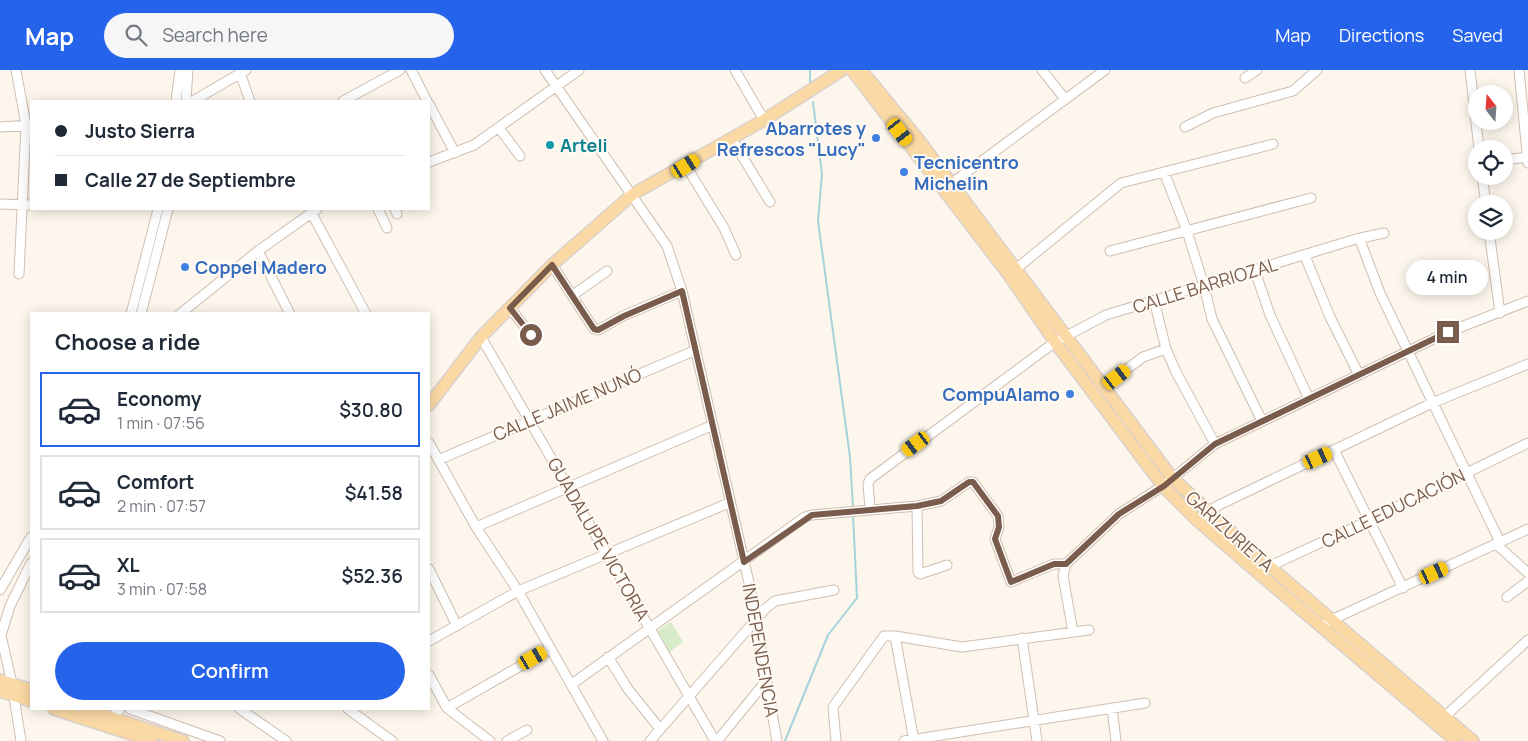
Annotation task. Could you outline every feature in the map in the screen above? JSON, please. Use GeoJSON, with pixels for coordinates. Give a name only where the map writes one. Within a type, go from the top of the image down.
{"type":"FeatureCollection","features":[{"type":"Feature","properties":{"kind":"main road"},"geometry":{"type":"LineString","coordinates":[[430,404],[481,337],[552,265],[633,194],[686,166],[764,120],[842,70]]}},
{"type":"Feature","properties":{"kind":"main road","name":"GARIZURIETA"},"geometry":{"type":"LineString","coordinates":[[860,72],[1013,272],[1067,336],[1168,482],[1208,512],[1473,741]]}},
{"type":"Feature","properties":{"kind":"main road","name":"GARIZURIETA"},"geometry":{"type":"LineString","coordinates":[[1013,272],[1055,342],[1197,520],[1456,741]]}},
{"type":"Feature","properties":{"kind":"main road"},"geometry":{"type":"LineString","coordinates":[[0,680],[30,700]]}},
{"type":"Feature","properties":{"kind":"main road"},"geometry":{"type":"LineString","coordinates":[[0,691],[30,690]]}},
{"type":"Feature","properties":{"kind":"main road"},"geometry":{"type":"LineString","coordinates":[[58,710],[176,740]]}},
{"type":"Feature","properties":{"kind":"main road"},"geometry":{"type":"LineString","coordinates":[[87,710],[108,722],[152,741]]}},
{"type":"Feature","properties":{"kind":"street"},"geometry":{"type":"LineString","coordinates":[[16,70],[29,125],[22,205],[19,274]]}},
{"type":"Feature","properties":{"kind":"street"},"geometry":{"type":"LineString","coordinates":[[176,100],[180,70]]}},
{"type":"Feature","properties":{"kind":"street"},"geometry":{"type":"LineString","coordinates":[[186,100],[188,70]]}},
{"type":"Feature","properties":{"kind":"street"},"geometry":{"type":"LineString","coordinates":[[345,100],[400,70]]}},
{"type":"Feature","properties":{"kind":"street"},"geometry":{"type":"LineString","coordinates":[[410,70],[426,100]]}},
{"type":"Feature","properties":{"kind":"street","name":"INDEPENDENCIA"},"geometry":{"type":"LineString","coordinates":[[545,70],[633,194],[667,246],[682,291],[744,562],[756,618],[777,739]]}},
{"type":"Feature","properties":{"kind":"street"},"geometry":{"type":"LineString","coordinates":[[430,162],[474,145],[579,70]]}},
{"type":"Feature","properties":{"kind":"street"},"geometry":{"type":"LineString","coordinates":[[735,70],[764,120]]}},
{"type":"Feature","properties":{"kind":"street"},"geometry":{"type":"LineString","coordinates":[[1042,70],[1065,99]]}},
{"type":"Feature","properties":{"kind":"street"},"geometry":{"type":"LineString","coordinates":[[948,187],[1105,70]]}},
{"type":"Feature","properties":{"kind":"street"},"geometry":{"type":"LineString","coordinates":[[1245,78],[1257,70]]}},
{"type":"Feature","properties":{"kind":"street"},"geometry":{"type":"LineString","coordinates":[[1185,126],[1213,113],[1293,91],[1317,70]]}},
{"type":"Feature","properties":{"kind":"street"},"geometry":{"type":"LineString","coordinates":[[1470,70],[1478,140]]}},
{"type":"Feature","properties":{"kind":"street"},"geometry":{"type":"LineString","coordinates":[[1513,165],[1528,164],[1519,70]]}},
{"type":"Feature","properties":{"kind":"street"},"geometry":{"type":"LineString","coordinates":[[195,100],[243,72],[250,100]]}},
{"type":"Feature","properties":{"kind":"street"},"geometry":{"type":"LineString","coordinates":[[430,107],[455,152]]}},
{"type":"Feature","properties":{"kind":"street"},"geometry":{"type":"LineString","coordinates":[[0,128],[29,125]]}},
{"type":"Feature","properties":{"kind":"street"},"geometry":{"type":"LineString","coordinates":[[499,128],[520,156]]}},
{"type":"Feature","properties":{"kind":"street"},"geometry":{"type":"LineString","coordinates":[[731,138],[770,202]]}},
{"type":"Feature","properties":{"kind":"street"},"geometry":{"type":"LineString","coordinates":[[1013,272],[1121,183],[1273,144]]}},
{"type":"Feature","properties":{"kind":"street"},"geometry":{"type":"LineString","coordinates":[[1513,159],[1528,157]]}},
{"type":"Feature","properties":{"kind":"street"},"geometry":{"type":"LineString","coordinates":[[686,166],[724,228],[736,255]]}},
{"type":"Feature","properties":{"kind":"street"},"geometry":{"type":"LineString","coordinates":[[1164,172],[1187,231],[1212,319],[1262,421]]}},
{"type":"Feature","properties":{"kind":"street"},"geometry":{"type":"LineString","coordinates":[[1110,251],[1311,198]]}},
{"type":"Feature","properties":{"kind":"street"},"geometry":{"type":"LineString","coordinates":[[0,204],[30,205]]}},
{"type":"Feature","properties":{"kind":"street"},"geometry":{"type":"LineString","coordinates":[[132,312],[158,210]]}},
{"type":"Feature","properties":{"kind":"street"},"geometry":{"type":"LineString","coordinates":[[142,312],[168,210]]}},
{"type":"Feature","properties":{"kind":"street"},"geometry":{"type":"LineString","coordinates":[[182,312],[258,250],[314,210],[365,312]]}},
{"type":"Feature","properties":{"kind":"street"},"geometry":{"type":"LineString","coordinates":[[379,210],[388,228]]}},
{"type":"Feature","properties":{"kind":"street","name":"CALLE BARRIOZAL"},"geometry":{"type":"LineString","coordinates":[[867,509],[870,478],[1055,342],[1106,315],[1356,239],[1360,240],[1384,233]]}},
{"type":"Feature","properties":{"kind":"street"},"geometry":{"type":"LineString","coordinates":[[1360,240],[1380,293],[1467,472],[1498,543],[1528,573]]}},
{"type":"Feature","properties":{"kind":"street"},"geometry":{"type":"LineString","coordinates":[[1490,240],[1500,313]]}},
{"type":"Feature","properties":{"kind":"street"},"geometry":{"type":"LineString","coordinates":[[258,250],[289,312]]}},
{"type":"Feature","properties":{"kind":"street"},"geometry":{"type":"LineString","coordinates":[[1305,256],[1330,317],[1359,376]]}},
{"type":"Feature","properties":{"kind":"street"},"geometry":{"type":"LineString","coordinates":[[552,265],[573,294],[594,329],[598,330],[624,316],[682,291]]}},
{"type":"Feature","properties":{"kind":"street"},"geometry":{"type":"LineString","coordinates":[[573,294],[607,271]]}},
{"type":"Feature","properties":{"kind":"street"},"geometry":{"type":"LineString","coordinates":[[1255,271],[1270,314],[1309,399]]}},
{"type":"Feature","properties":{"kind":"street"},"geometry":{"type":"LineString","coordinates":[[1154,300],[1166,349],[1176,372],[1215,444]]}},
{"type":"Feature","properties":{"kind":"street"},"geometry":{"type":"LineString","coordinates":[[1073,632],[1063,576],[1066,564],[1119,514],[1168,482],[1215,444],[1408,353],[1448,332],[1528,301]]}},
{"type":"Feature","properties":{"kind":"street"},"geometry":{"type":"LineString","coordinates":[[510,308],[531,335]]}},
{"type":"Feature","properties":{"kind":"street","name":"GUADALUPE VICTORIA"},"geometry":{"type":"LineString","coordinates":[[481,337],[716,741]]}},
{"type":"Feature","properties":{"kind":"street"},"geometry":{"type":"LineString","coordinates":[[1104,387],[1143,357],[1166,349]]}},
{"type":"Feature","properties":{"kind":"street","name":"CALLE JAIME NUNÓ"},"geometry":{"type":"LineString","coordinates":[[438,460],[696,350]]}},
{"type":"Feature","properties":{"kind":"street"},"geometry":{"type":"LineString","coordinates":[[1197,520],[1208,512],[1432,403],[1528,364]]}},
{"type":"Feature","properties":{"kind":"street"},"geometry":{"type":"LineString","coordinates":[[476,527],[713,425]]}},
{"type":"Feature","properties":{"kind":"street","name":"CALLE EDUCACIÓN"},"geometry":{"type":"LineString","coordinates":[[1257,572],[1368,521],[1528,443]]}},
{"type":"Feature","properties":{"kind":"street"},"geometry":{"type":"LineString","coordinates":[[430,445],[476,527],[518,591],[603,741]]}},
{"type":"Feature","properties":{"kind":"street"},"geometry":{"type":"LineString","coordinates":[[1334,450],[1402,588]]}},
{"type":"Feature","properties":{"kind":"street"},"geometry":{"type":"LineString","coordinates":[[572,684],[805,517],[867,509],[917,506],[941,501],[969,482],[973,482],[998,516],[999,527],[995,539],[1011,582],[1054,564],[1066,564]]}},
{"type":"Feature","properties":{"kind":"street"},"geometry":{"type":"LineString","coordinates":[[430,640],[518,591],[729,503]]}},
{"type":"Feature","properties":{"kind":"street"},"geometry":{"type":"LineString","coordinates":[[917,506],[918,572],[920,574],[947,565]]}},
{"type":"Feature","properties":{"kind":"street"},"geometry":{"type":"LineString","coordinates":[[1320,625],[1528,529]]}},
{"type":"Feature","properties":{"kind":"street"},"geometry":{"type":"LineString","coordinates":[[0,590],[30,539]]}},
{"type":"Feature","properties":{"kind":"street"},"geometry":{"type":"LineString","coordinates":[[21,741],[13,690],[0,634],[10,606],[30,565]]}},
{"type":"Feature","properties":{"kind":"street"},"geometry":{"type":"LineString","coordinates":[[430,571],[457,626]]}},
{"type":"Feature","properties":{"kind":"street"},"geometry":{"type":"LineString","coordinates":[[1507,597],[1528,581]]}},
{"type":"Feature","properties":{"kind":"street"},"geometry":{"type":"LineString","coordinates":[[650,741],[756,618],[775,601],[834,590]]}},
{"type":"Feature","properties":{"kind":"street"},"geometry":{"type":"LineString","coordinates":[[836,741],[833,708],[884,636],[895,636],[962,647],[1089,630]]}},
{"type":"Feature","properties":{"kind":"street"},"geometry":{"type":"LineString","coordinates":[[895,636],[914,740]]}},
{"type":"Feature","properties":{"kind":"street"},"geometry":{"type":"LineString","coordinates":[[1022,638],[1037,741]]}},
{"type":"Feature","properties":{"kind":"street"},"geometry":{"type":"LineString","coordinates":[[1436,724],[1528,640]]}},
{"type":"Feature","properties":{"kind":"street"},"geometry":{"type":"LineString","coordinates":[[447,708],[550,648]]}},
{"type":"Feature","properties":{"kind":"street"},"geometry":{"type":"LineString","coordinates":[[608,657],[628,689],[660,729]]}},
{"type":"Feature","properties":{"kind":"street"},"geometry":{"type":"LineString","coordinates":[[430,677],[447,708],[490,741]]}},
{"type":"Feature","properties":{"kind":"street"},"geometry":{"type":"LineString","coordinates":[[716,741],[766,681]]}},
{"type":"Feature","properties":{"kind":"street"},"geometry":{"type":"LineString","coordinates":[[904,741],[1146,703]]}},
{"type":"Feature","properties":{"kind":"street"},"geometry":{"type":"LineString","coordinates":[[1112,708],[1116,741]]}},
{"type":"Feature","properties":{"kind":"street"},"geometry":{"type":"LineString","coordinates":[[108,722],[119,710]]}},
{"type":"Feature","properties":{"kind":"street"},"geometry":{"type":"LineString","coordinates":[[133,710],[220,741]]}},
{"type":"Feature","properties":{"kind":"street"},"geometry":{"type":"LineString","coordinates":[[241,710],[286,741]]}},
{"type":"Feature","properties":{"kind":"street"},"geometry":{"type":"LineString","coordinates":[[352,710],[392,741]]}},
{"type":"Feature","properties":{"kind":"street"},"geometry":{"type":"LineString","coordinates":[[507,741],[527,730]]}},
{"type":"Feature","properties":{"kind":"green space"},"geometry":{"type":"Polygon","coordinates":[[[671,622],[683,642],[668,653],[656,632],[671,622]]]}},
{"type":"Feature","properties":{"kind":"waterway"},"geometry":{"type":"LineString","coordinates":[[810,70],[810,86]]}},
{"type":"Feature","properties":{"kind":"waterway"},"geometry":{"type":"LineString","coordinates":[[813,102],[822,174],[818,221],[850,457],[853,507]]}},
{"type":"Feature","properties":{"kind":"waterway"},"geometry":{"type":"LineString","coordinates":[[785,741],[828,635],[857,598],[853,515]]}},
{"type":"Feature","properties":{"kind":"place","name":"Abarrotes y Refrescos \"Lucy\""},"geometry":{"type":"Point","coordinates":[876,138]}},
{"type":"Feature","properties":{"kind":"place","name":"Arteli"},"geometry":{"type":"Point","coordinates":[550,145]}},
{"type":"Feature","properties":{"kind":"place","name":"Tecnicentro Michelin"},"geometry":{"type":"Point","coordinates":[904,172]}},
{"type":"Feature","properties":{"kind":"place","name":"Coppel Madero"},"geometry":{"type":"Point","coordinates":[185,267]}},
{"type":"Feature","properties":{"kind":"place","name":"CompuAlamo"},"geometry":{"type":"Point","coordinates":[1070,394]}},
{"type":"Feature","properties":{"kind":"route"},"geometry":{"type":"LineString","coordinates":[[531,335],[510,308],[552,265],[573,294],[594,329],[598,330],[624,316],[682,291],[744,562],[805,517],[870,508],[917,506],[941,501],[969,482],[973,482],[998,516],[999,527],[995,539],[1011,582],[1054,564],[1066,564],[1119,514],[1164,486],[1215,444],[1408,353],[1448,332]]}}]}
